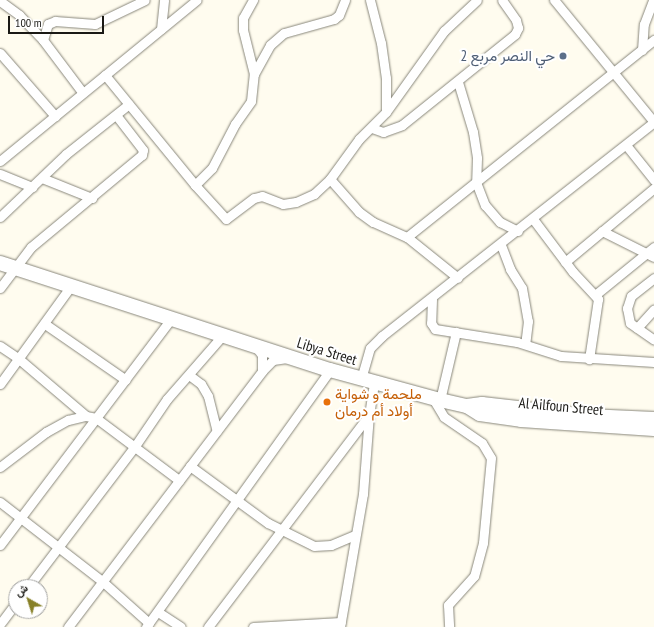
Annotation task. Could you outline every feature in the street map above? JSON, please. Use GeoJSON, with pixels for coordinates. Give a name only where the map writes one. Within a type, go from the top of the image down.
{"type":"FeatureCollection","features":[{"type":"Feature","properties":{"kind":"highway","name":"Libya Street"},"geometry":{"type":"LineString","coordinates":[[0,263],[330,370],[467,406],[482,404],[587,416],[654,419]]}},
{"type":"Feature","properties":{"kind":"highway","name":"Al Ailfoun Street"},"geometry":{"type":"LineString","coordinates":[[467,406],[480,414],[521,420],[654,429]]}},
{"type":"Feature","properties":{"kind":"street"},"geometry":{"type":"LineString","coordinates":[[43,40],[48,24],[55,21],[95,24],[145,0]]}},
{"type":"Feature","properties":{"kind":"street"},"geometry":{"type":"LineString","coordinates":[[160,29],[164,0]]}},
{"type":"Feature","properties":{"kind":"street"},"geometry":{"type":"LineString","coordinates":[[0,161],[197,0]]}},
{"type":"Feature","properties":{"kind":"street"},"geometry":{"type":"LineString","coordinates":[[195,185],[212,168],[234,124],[251,101],[254,74],[243,30],[243,18],[252,0]]}},
{"type":"Feature","properties":{"kind":"street"},"geometry":{"type":"LineString","coordinates":[[254,74],[270,45],[284,33],[334,19],[339,14],[345,0]]}},
{"type":"Feature","properties":{"kind":"street"},"geometry":{"type":"LineString","coordinates":[[370,0],[382,50],[386,78],[386,112]]}},
{"type":"Feature","properties":{"kind":"street"},"geometry":{"type":"LineString","coordinates":[[105,75],[195,185],[226,219],[258,197],[283,204],[296,202],[314,194],[330,179],[348,151],[386,112],[444,30],[477,0]]}},
{"type":"Feature","properties":{"kind":"street"},"geometry":{"type":"LineString","coordinates":[[372,128],[383,132],[397,127],[458,82],[515,34],[518,28],[516,20],[502,0]]}},
{"type":"Feature","properties":{"kind":"street"},"geometry":{"type":"LineString","coordinates":[[253,627],[340,625],[363,494],[369,415],[368,381],[370,348],[654,122],[615,72],[554,0]]}},
{"type":"Feature","properties":{"kind":"street"},"geometry":{"type":"LineString","coordinates":[[642,50],[644,24],[653,0]]}},
{"type":"Feature","properties":{"kind":"street"},"geometry":{"type":"LineString","coordinates":[[0,1],[19,15],[43,40],[83,93]]}},
{"type":"Feature","properties":{"kind":"street"},"geometry":{"type":"LineString","coordinates":[[407,237],[654,40]]}},
{"type":"Feature","properties":{"kind":"street"},"geometry":{"type":"LineString","coordinates":[[0,53],[55,116]]}},
{"type":"Feature","properties":{"kind":"street"},"geometry":{"type":"LineString","coordinates":[[458,82],[472,132],[477,158],[476,182],[485,205],[500,222],[518,231]]}},
{"type":"Feature","properties":{"kind":"street"},"geometry":{"type":"LineString","coordinates":[[0,217],[66,154],[129,104]]}},
{"type":"Feature","properties":{"kind":"street"},"geometry":{"type":"LineString","coordinates":[[0,288],[31,247],[92,198],[143,153],[116,115]]}},
{"type":"Feature","properties":{"kind":"street"},"geometry":{"type":"LineString","coordinates":[[626,145],[654,180]]}},
{"type":"Feature","properties":{"kind":"street"},"geometry":{"type":"LineString","coordinates":[[0,174],[32,186]]}},
{"type":"Feature","properties":{"kind":"street"},"geometry":{"type":"LineString","coordinates":[[42,178],[92,198]]}},
{"type":"Feature","properties":{"kind":"street"},"geometry":{"type":"LineString","coordinates":[[330,179],[359,212],[374,222],[407,237],[458,278]]}},
{"type":"Feature","properties":{"kind":"street"},"geometry":{"type":"LineString","coordinates":[[565,262],[654,188]]}},
{"type":"Feature","properties":{"kind":"street"},"geometry":{"type":"LineString","coordinates":[[533,219],[565,262],[595,295],[598,304],[589,359]]}},
{"type":"Feature","properties":{"kind":"street"},"geometry":{"type":"LineString","coordinates":[[595,295],[652,253],[602,231]]}},
{"type":"Feature","properties":{"kind":"street"},"geometry":{"type":"LineString","coordinates":[[501,245],[510,269],[522,288],[528,329],[525,344]]}},
{"type":"Feature","properties":{"kind":"street"},"geometry":{"type":"LineString","coordinates":[[654,278],[629,300],[628,316],[637,328],[654,340]]}},
{"type":"Feature","properties":{"kind":"street"},"geometry":{"type":"LineString","coordinates":[[0,384],[45,324],[71,286]]}},
{"type":"Feature","properties":{"kind":"street"},"geometry":{"type":"LineString","coordinates":[[432,299],[432,326],[456,332],[525,344],[561,356],[654,362]]}},
{"type":"Feature","properties":{"kind":"street"},"geometry":{"type":"LineString","coordinates":[[637,328],[654,308]]}},
{"type":"Feature","properties":{"kind":"street"},"geometry":{"type":"LineString","coordinates":[[0,545],[20,516],[126,380],[171,319]]}},
{"type":"Feature","properties":{"kind":"street"},"geometry":{"type":"LineString","coordinates":[[45,324],[126,380]]}},
{"type":"Feature","properties":{"kind":"street"},"geometry":{"type":"LineString","coordinates":[[449,627],[448,605],[474,576],[483,543],[491,458],[482,443],[444,417],[436,398],[456,332]]}},
{"type":"Feature","properties":{"kind":"street"},"geometry":{"type":"LineString","coordinates":[[34,579],[135,446],[162,406],[222,336]]}},
{"type":"Feature","properties":{"kind":"street"},"geometry":{"type":"LineString","coordinates":[[0,346],[19,359],[86,416]]}},
{"type":"Feature","properties":{"kind":"street"},"geometry":{"type":"LineString","coordinates":[[255,346],[262,355],[262,371]]}},
{"type":"Feature","properties":{"kind":"street"},"geometry":{"type":"LineString","coordinates":[[68,627],[262,371],[273,360],[290,357]]}},
{"type":"Feature","properties":{"kind":"street"},"geometry":{"type":"LineString","coordinates":[[0,502],[102,581],[148,625],[330,370]]}},
{"type":"Feature","properties":{"kind":"street"},"geometry":{"type":"LineString","coordinates":[[189,375],[201,384],[208,396],[217,431]]}},
{"type":"Feature","properties":{"kind":"street"},"geometry":{"type":"LineString","coordinates":[[208,627],[369,415]]}},
{"type":"Feature","properties":{"kind":"street"},"geometry":{"type":"LineString","coordinates":[[0,467],[46,432],[68,420],[86,416],[96,418],[179,480]]}},
{"type":"Feature","properties":{"kind":"street"},"geometry":{"type":"LineString","coordinates":[[190,466],[236,500],[281,530],[314,546],[323,547],[356,535]]}},
{"type":"Feature","properties":{"kind":"street"},"geometry":{"type":"LineString","coordinates":[[158,612],[181,627]]}},
{"type":"Feature","properties":{"kind":"street"},"geometry":{"type":"LineString","coordinates":[[0,624],[8,614]]}},
{"type":"Feature","properties":{"kind":"place","name":"حي النصر مربع 2"},"geometry":{"type":"Point","coordinates":[563,56]}},
{"type":"Feature","properties":{"kind":"place","name":"ملحمة و شواية أولاد أم درمان"},"geometry":{"type":"Point","coordinates":[327,402]}}]}
